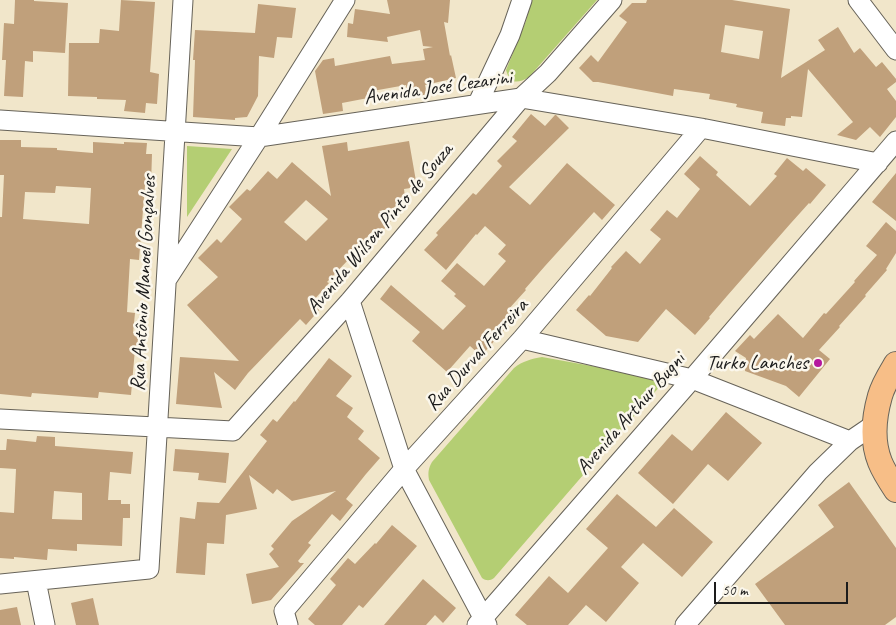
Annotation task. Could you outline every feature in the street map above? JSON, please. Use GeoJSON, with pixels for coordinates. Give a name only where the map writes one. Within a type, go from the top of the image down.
{"type":"FeatureCollection","features":[{"type":"Feature","properties":{"kind":"main road"},"geometry":{"type":"LineString","coordinates":[[896,364],[880,394],[875,424],[875,440],[879,461],[896,490]]}},
{"type":"Feature","properties":{"kind":"street","name":"Rua Antônio Manoel Gonçalves"},"geometry":{"type":"LineString","coordinates":[[36,580],[149,569],[183,0]]}},
{"type":"Feature","properties":{"kind":"street"},"geometry":{"type":"LineString","coordinates":[[166,280],[345,0]]}},
{"type":"Feature","properties":{"kind":"street"},"geometry":{"type":"LineString","coordinates":[[478,103],[510,35],[522,0]]}},
{"type":"Feature","properties":{"kind":"street","name":"Avenida Wilson Pinto de Souza"},"geometry":{"type":"LineString","coordinates":[[158,428],[233,431],[350,302],[520,98],[548,73],[612,0]]}},
{"type":"Feature","properties":{"kind":"street"},"geometry":{"type":"LineString","coordinates":[[858,0],[896,50]]}},
{"type":"Feature","properties":{"kind":"street","name":"Avenida José Cezarini"},"geometry":{"type":"LineString","coordinates":[[0,120],[259,137],[520,98],[701,128],[878,163]]}},
{"type":"Feature","properties":{"kind":"street","name":"Rua Durval Ferreira"},"geometry":{"type":"LineString","coordinates":[[286,618],[404,470],[522,339],[701,128]]}},
{"type":"Feature","properties":{"kind":"street","name":"Avenida Arthur Bugni"},"geometry":{"type":"LineString","coordinates":[[482,623],[896,141]]}},
{"type":"Feature","properties":{"kind":"street"},"geometry":{"type":"LineString","coordinates":[[350,302],[404,470],[482,623]]}},
{"type":"Feature","properties":{"kind":"street"},"geometry":{"type":"LineString","coordinates":[[522,339],[692,379],[850,441]]}},
{"type":"Feature","properties":{"kind":"street"},"geometry":{"type":"LineString","coordinates":[[0,419],[158,428]]}},
{"type":"Feature","properties":{"kind":"street"},"geometry":{"type":"LineString","coordinates":[[685,625],[818,472],[850,441],[875,424]]}},
{"type":"Feature","properties":{"kind":"street"},"geometry":{"type":"LineString","coordinates":[[0,584],[36,580],[45,625]]}},
{"type":"Feature","properties":{"kind":"green space"},"geometry":{"type":"Polygon","coordinates":[[[531,0],[597,0],[529,77],[518,82],[510,78],[506,70],[526,21],[531,0]]]}},
{"type":"Feature","properties":{"kind":"green space"},"geometry":{"type":"Polygon","coordinates":[[[187,146],[232,149],[187,217],[187,146]]]}},
{"type":"Feature","properties":{"kind":"green space"},"geometry":{"type":"Polygon","coordinates":[[[542,357],[658,378],[661,385],[494,578],[486,580],[482,578],[429,480],[429,469],[432,462],[514,368],[527,361],[542,357]]]}},
{"type":"Feature","properties":{"kind":"building"},"geometry":{"type":"Polygon","coordinates":[[[15,0],[68,3],[65,53],[33,51],[33,62],[25,61],[23,97],[4,96],[6,60],[2,60],[4,23],[14,24],[15,0]]]}},
{"type":"Feature","properties":{"kind":"building"},"geometry":{"type":"Polygon","coordinates":[[[121,0],[155,2],[150,72],[159,74],[157,104],[146,103],[145,113],[124,111],[126,100],[68,96],[69,43],[99,43],[100,29],[119,31],[121,0]]]}},
{"type":"Feature","properties":{"kind":"building"},"geometry":{"type":"Polygon","coordinates":[[[387,0],[450,0],[448,23],[444,22],[456,78],[425,85],[427,95],[408,97],[406,85],[367,92],[368,98],[342,103],[343,111],[323,114],[315,71],[323,60],[334,58],[335,66],[390,56],[392,64],[425,60],[423,49],[433,47],[423,46],[420,30],[387,37],[388,42],[347,37],[348,23],[353,24],[355,9],[390,14],[387,0]]]}},
{"type":"Feature","properties":{"kind":"building"},"geometry":{"type":"Polygon","coordinates":[[[647,0],[732,0],[790,9],[781,78],[825,50],[818,40],[838,27],[854,53],[860,48],[876,67],[882,62],[896,79],[896,82],[887,89],[896,101],[896,117],[880,137],[870,127],[856,140],[837,135],[853,122],[808,69],[802,117],[791,116],[791,118],[786,118],[785,126],[761,123],[763,112],[736,107],[737,104],[709,99],[710,94],[674,89],[673,96],[593,82],[579,68],[591,55],[598,62],[627,22],[619,16],[632,3],[646,3],[647,0]],[[725,25],[721,52],[759,59],[763,31],[725,25]]]}},
{"type":"Feature","properties":{"kind":"building"},"geometry":{"type":"Polygon","coordinates":[[[258,4],[296,8],[292,38],[277,37],[274,58],[259,56],[258,96],[247,117],[235,118],[235,120],[193,117],[195,30],[255,33],[258,4]]]}},
{"type":"Feature","properties":{"kind":"building"},"geometry":{"type":"Polygon","coordinates":[[[531,114],[545,126],[556,115],[569,128],[509,187],[530,205],[567,163],[615,205],[602,220],[594,212],[545,266],[507,311],[515,318],[481,356],[470,346],[447,372],[412,341],[420,332],[380,299],[391,285],[443,330],[466,306],[441,281],[457,263],[484,286],[506,261],[498,254],[506,245],[485,226],[446,270],[424,250],[438,235],[436,233],[473,193],[476,195],[502,166],[497,161],[517,141],[512,137],[531,114]]]}},
{"type":"Feature","properties":{"kind":"building"},"geometry":{"type":"Polygon","coordinates":[[[0,140],[21,140],[21,147],[57,148],[57,150],[93,153],[93,142],[147,143],[146,154],[152,154],[151,185],[145,185],[139,260],[130,259],[127,312],[135,313],[133,333],[146,334],[144,350],[135,349],[131,395],[99,392],[98,398],[32,393],[31,397],[0,394],[0,217],[2,217],[4,175],[0,175],[0,140]],[[56,186],[55,193],[25,192],[23,219],[89,224],[91,188],[56,186]]]}},
{"type":"Feature","properties":{"kind":"building"},"geometry":{"type":"Polygon","coordinates":[[[409,141],[417,187],[404,189],[406,206],[379,211],[391,221],[379,235],[373,230],[327,282],[329,283],[313,301],[321,308],[306,325],[300,319],[248,373],[235,390],[214,372],[222,408],[176,404],[180,357],[239,361],[187,305],[218,277],[198,258],[217,239],[221,243],[242,219],[229,207],[247,189],[250,191],[268,171],[277,179],[292,162],[331,196],[322,146],[347,142],[348,151],[409,141]],[[306,200],[284,222],[306,241],[328,219],[306,200]]]}},
{"type":"Feature","properties":{"kind":"building"},"geometry":{"type":"Polygon","coordinates":[[[700,156],[718,172],[716,175],[750,206],[777,176],[774,174],[787,158],[803,171],[806,168],[826,185],[727,296],[695,335],[666,309],[638,342],[606,336],[576,310],[590,296],[611,267],[626,251],[640,264],[661,239],[650,230],[667,210],[677,218],[700,189],[684,174],[700,156]]]}},
{"type":"Feature","properties":{"kind":"building"},"geometry":{"type":"Polygon","coordinates":[[[896,173],[896,221],[872,202],[896,173]]]}},
{"type":"Feature","properties":{"kind":"building"},"geometry":{"type":"Polygon","coordinates":[[[886,222],[896,231],[896,253],[887,270],[819,350],[830,359],[799,397],[786,386],[745,371],[746,358],[735,351],[750,335],[754,339],[778,314],[803,338],[824,313],[826,314],[855,282],[877,255],[866,246],[886,222]]]}},
{"type":"Feature","properties":{"kind":"building"},"geometry":{"type":"Polygon","coordinates":[[[329,358],[352,376],[336,396],[353,408],[347,417],[364,431],[358,439],[380,458],[346,499],[353,505],[340,521],[332,514],[308,543],[311,545],[298,561],[304,563],[271,600],[252,604],[246,574],[279,567],[269,554],[274,549],[271,546],[292,521],[336,491],[292,501],[277,489],[273,494],[249,475],[257,509],[226,515],[224,544],[207,543],[205,575],[176,573],[180,517],[195,519],[197,502],[219,503],[267,441],[260,435],[273,419],[277,422],[295,402],[329,358]]]}},
{"type":"Feature","properties":{"kind":"building"},"geometry":{"type":"Polygon","coordinates":[[[726,412],[762,443],[728,481],[708,464],[673,504],[638,473],[672,434],[692,451],[726,412]]]}},
{"type":"Feature","properties":{"kind":"building"},"geometry":{"type":"Polygon","coordinates":[[[37,436],[55,437],[55,446],[133,452],[131,474],[110,472],[108,500],[121,500],[121,504],[130,504],[130,518],[123,518],[122,546],[77,544],[77,551],[48,549],[47,560],[14,557],[14,559],[0,558],[0,512],[14,513],[16,469],[0,468],[0,450],[6,450],[7,439],[36,442],[37,436]],[[54,491],[52,519],[82,520],[82,493],[54,491]]]}},
{"type":"Feature","properties":{"kind":"building"},"geometry":{"type":"Polygon","coordinates":[[[175,449],[229,453],[226,483],[198,480],[199,473],[173,471],[175,449]]]}},
{"type":"Feature","properties":{"kind":"building"},"geometry":{"type":"Polygon","coordinates":[[[849,482],[896,548],[896,617],[885,625],[785,625],[755,584],[834,527],[818,505],[849,482]]]}},
{"type":"Feature","properties":{"kind":"building"},"geometry":{"type":"Polygon","coordinates":[[[617,494],[656,527],[674,508],[713,542],[682,577],[643,543],[621,567],[639,583],[606,622],[586,605],[568,625],[527,625],[515,615],[549,576],[568,593],[608,548],[586,529],[617,494]]]}},
{"type":"Feature","properties":{"kind":"building"},"geometry":{"type":"Polygon","coordinates":[[[392,525],[417,546],[363,608],[359,605],[342,625],[315,625],[308,619],[336,585],[330,579],[348,558],[355,564],[392,525]]]}},
{"type":"Feature","properties":{"kind":"building"},"geometry":{"type":"Polygon","coordinates":[[[423,579],[456,608],[443,623],[435,615],[426,625],[384,625],[423,579]]]}},
{"type":"Feature","properties":{"kind":"building"},"geometry":{"type":"Polygon","coordinates":[[[93,598],[99,625],[76,625],[71,603],[93,598]]]}},
{"type":"Feature","properties":{"kind":"building"},"geometry":{"type":"Polygon","coordinates":[[[17,607],[21,625],[0,625],[0,610],[17,607]]]}},
{"type":"Feature","properties":{"kind":"place","name":"Turko Lanches"},"geometry":{"type":"Point","coordinates":[818,363]}}]}
